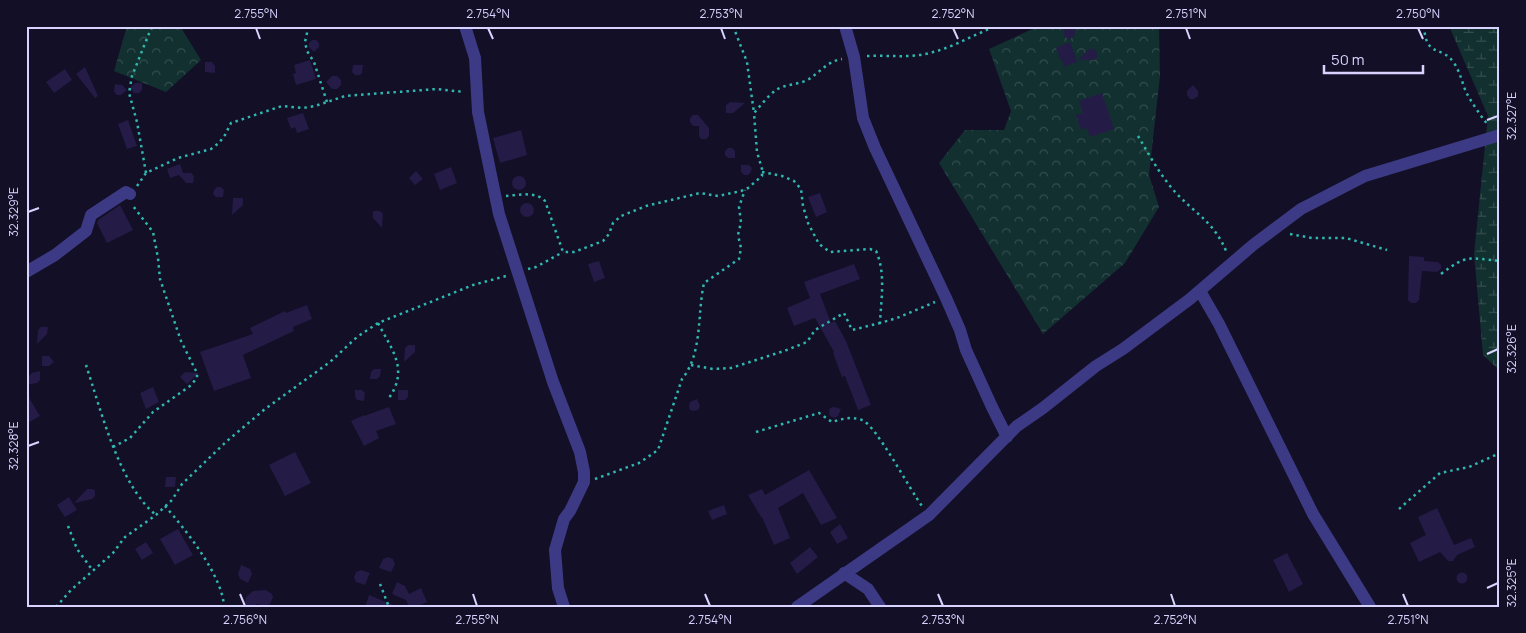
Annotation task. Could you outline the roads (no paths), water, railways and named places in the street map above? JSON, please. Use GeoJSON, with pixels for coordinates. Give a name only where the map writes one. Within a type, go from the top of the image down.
{"type":"FeatureCollection","features":[{"type":"Feature","properties":{"kind":"street"},"geometry":{"type":"LineString","coordinates":[[465,26],[475,58],[476,93],[485,151],[495,196],[517,273],[553,382],[580,452],[584,472],[584,482],[564,519],[555,550],[558,588],[564,607]]}},
{"type":"Feature","properties":{"kind":"street"},"geometry":{"type":"LineString","coordinates":[[845,26],[854,57],[863,118],[874,148],[946,298],[960,330],[966,350],[1007,436]]}},
{"type":"Feature","properties":{"kind":"street"},"geometry":{"type":"LineString","coordinates":[[797,607],[929,515],[1018,426],[1096,366],[1200,291],[1231,263],[1301,209],[1365,176],[1495,137]]}},
{"type":"Feature","properties":{"kind":"street"},"geometry":{"type":"LineString","coordinates":[[26,272],[55,255],[86,231],[91,215],[126,192],[130,194]]}},
{"type":"Feature","properties":{"kind":"street"},"geometry":{"type":"LineString","coordinates":[[1200,291],[1219,324],[1313,514],[1370,607]]}},
{"type":"Feature","properties":{"kind":"street"},"geometry":{"type":"LineString","coordinates":[[844,573],[868,589],[880,607]]}}]}
